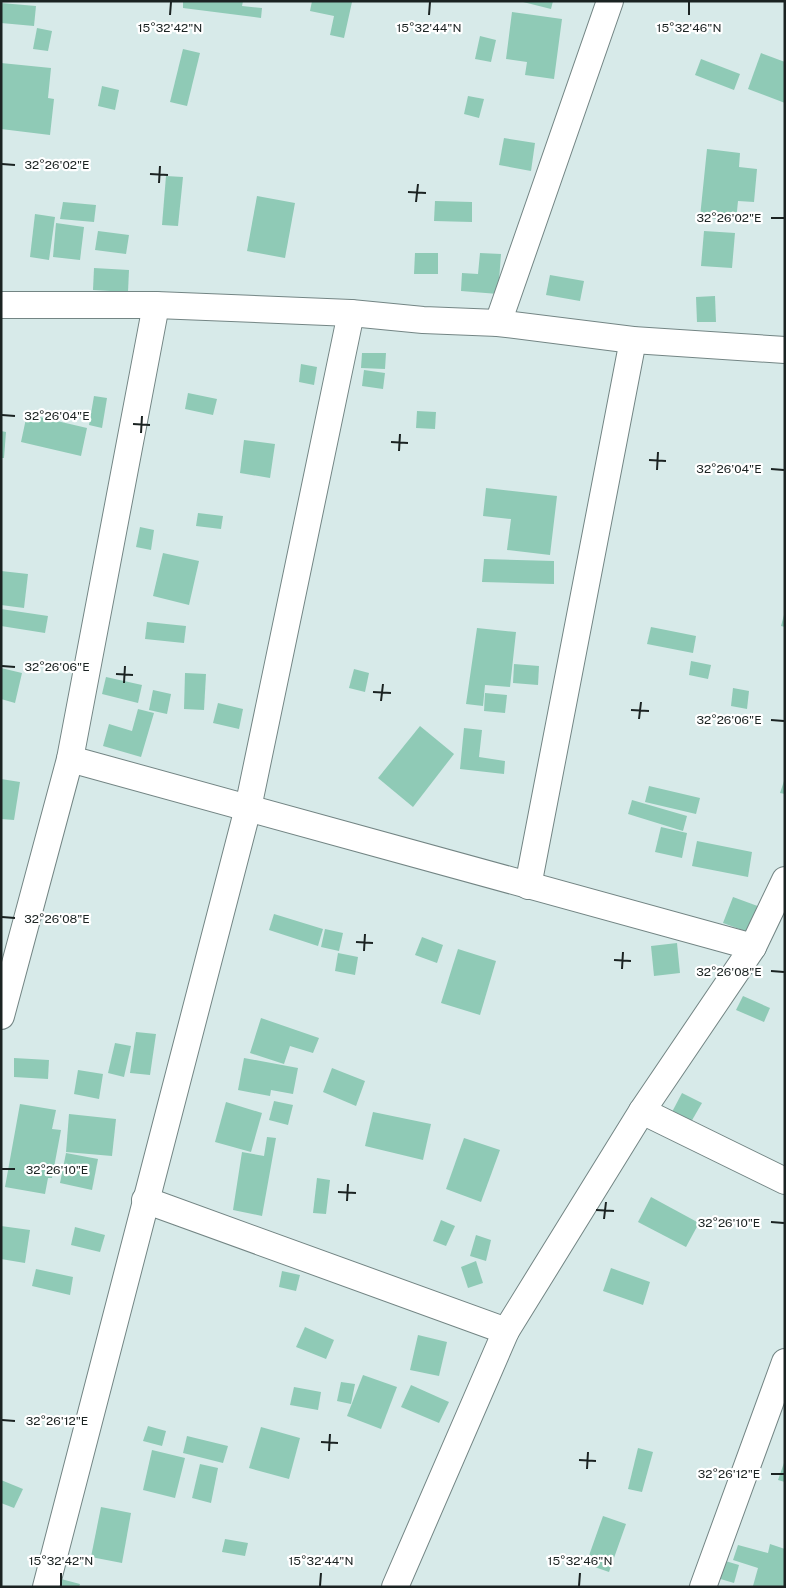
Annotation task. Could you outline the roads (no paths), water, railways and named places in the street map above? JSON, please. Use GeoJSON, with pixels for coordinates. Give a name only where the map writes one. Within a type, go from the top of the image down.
{"type":"FeatureCollection","features":[{"type":"Feature","properties":{"kind":"street"},"geometry":{"type":"LineString","coordinates":[[498,323],[610,1]]}},
{"type":"Feature","properties":{"kind":"street"},"geometry":{"type":"LineString","coordinates":[[1,305],[156,305],[352,313],[423,320],[498,323],[633,340],[785,350]]}},
{"type":"Feature","properties":{"kind":"street"},"geometry":{"type":"LineString","coordinates":[[1,1016],[70,759],[156,305]]}},
{"type":"Feature","properties":{"kind":"street"},"geometry":{"type":"LineString","coordinates":[[46,1587],[248,808],[352,313]]}},
{"type":"Feature","properties":{"kind":"street"},"geometry":{"type":"LineString","coordinates":[[528,886],[633,340]]}},
{"type":"Feature","properties":{"kind":"street"},"geometry":{"type":"LineString","coordinates":[[70,759],[752,947]]}},
{"type":"Feature","properties":{"kind":"street"},"geometry":{"type":"LineString","coordinates":[[395,1587],[506,1331],[642,1111],[752,947],[782,893]]}},
{"type":"Feature","properties":{"kind":"street"},"geometry":{"type":"LineString","coordinates":[[642,1111],[785,1181]]}},
{"type":"Feature","properties":{"kind":"street"},"geometry":{"type":"LineString","coordinates":[[145,1200],[506,1331]]}},
{"type":"Feature","properties":{"kind":"street"},"geometry":{"type":"LineString","coordinates":[[702,1587],[785,1362]]}}]}
